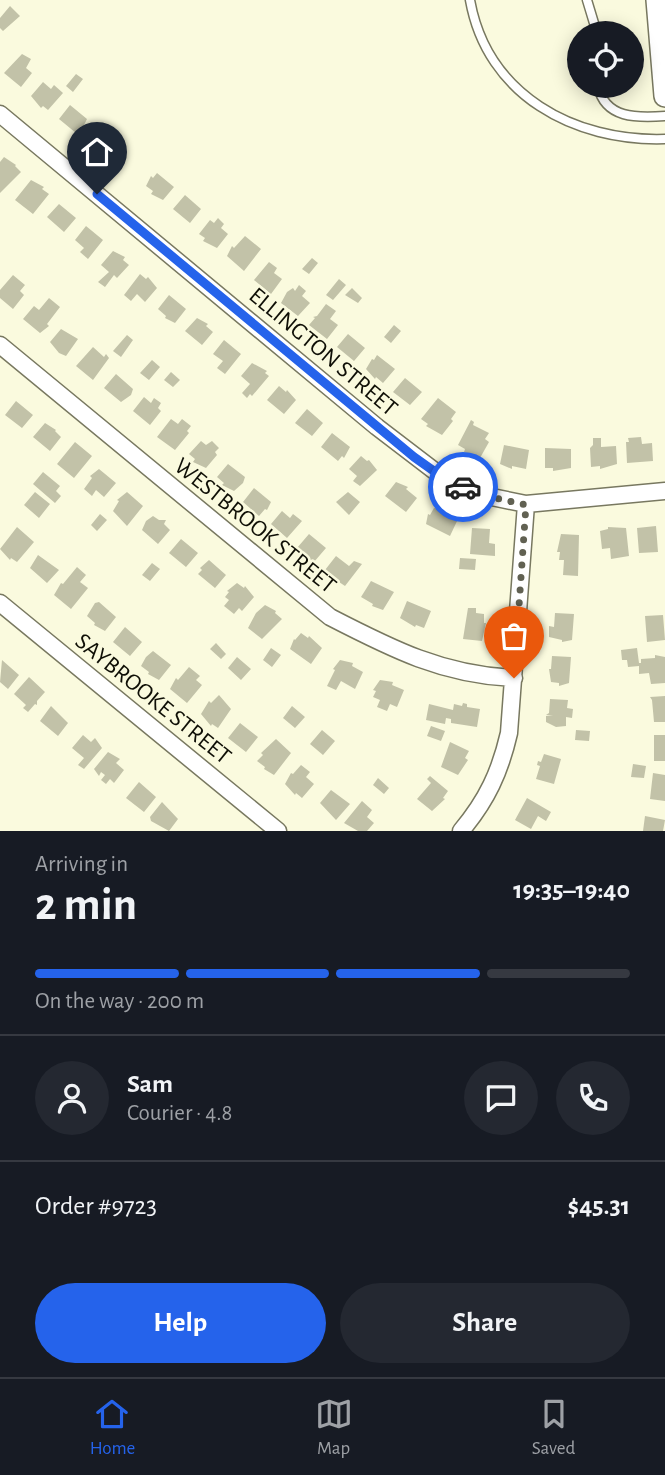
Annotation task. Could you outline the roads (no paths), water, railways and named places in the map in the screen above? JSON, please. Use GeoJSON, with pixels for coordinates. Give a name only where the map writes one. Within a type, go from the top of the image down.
{"type":"FeatureCollection","features":[{"type":"Feature","properties":{"kind":"street"},"geometry":{"type":"LineString","coordinates":[[657,0],[665,96]]}},
{"type":"Feature","properties":{"kind":"street","name":"ELLINGTON STREET"},"geometry":{"type":"LineString","coordinates":[[0,114],[414,457],[445,479],[477,494],[526,505],[665,491]]}},
{"type":"Feature","properties":{"kind":"street","name":"WESTBROOK STREET"},"geometry":{"type":"LineString","coordinates":[[0,345],[330,617],[382,643],[449,669],[478,676],[514,678]]}},
{"type":"Feature","properties":{"kind":"street"},"geometry":{"type":"LineString","coordinates":[[461,831],[489,791],[502,766],[509,733],[526,505]]}},
{"type":"Feature","properties":{"kind":"street","name":"SAYBROOKE STREET"},"geometry":{"type":"LineString","coordinates":[[0,603],[278,831]]}},
{"type":"Feature","properties":{"kind":"lane"},"geometry":{"type":"LineString","coordinates":[[470,0],[476,26],[489,56],[501,73],[530,100],[556,116],[588,129],[631,139],[665,139]]}},
{"type":"Feature","properties":{"kind":"lane"},"geometry":{"type":"LineString","coordinates":[[587,0],[593,21]]}},
{"type":"Feature","properties":{"kind":"lane"},"geometry":{"type":"LineString","coordinates":[[602,98],[604,103],[617,113],[640,117],[665,116]]}}]}
